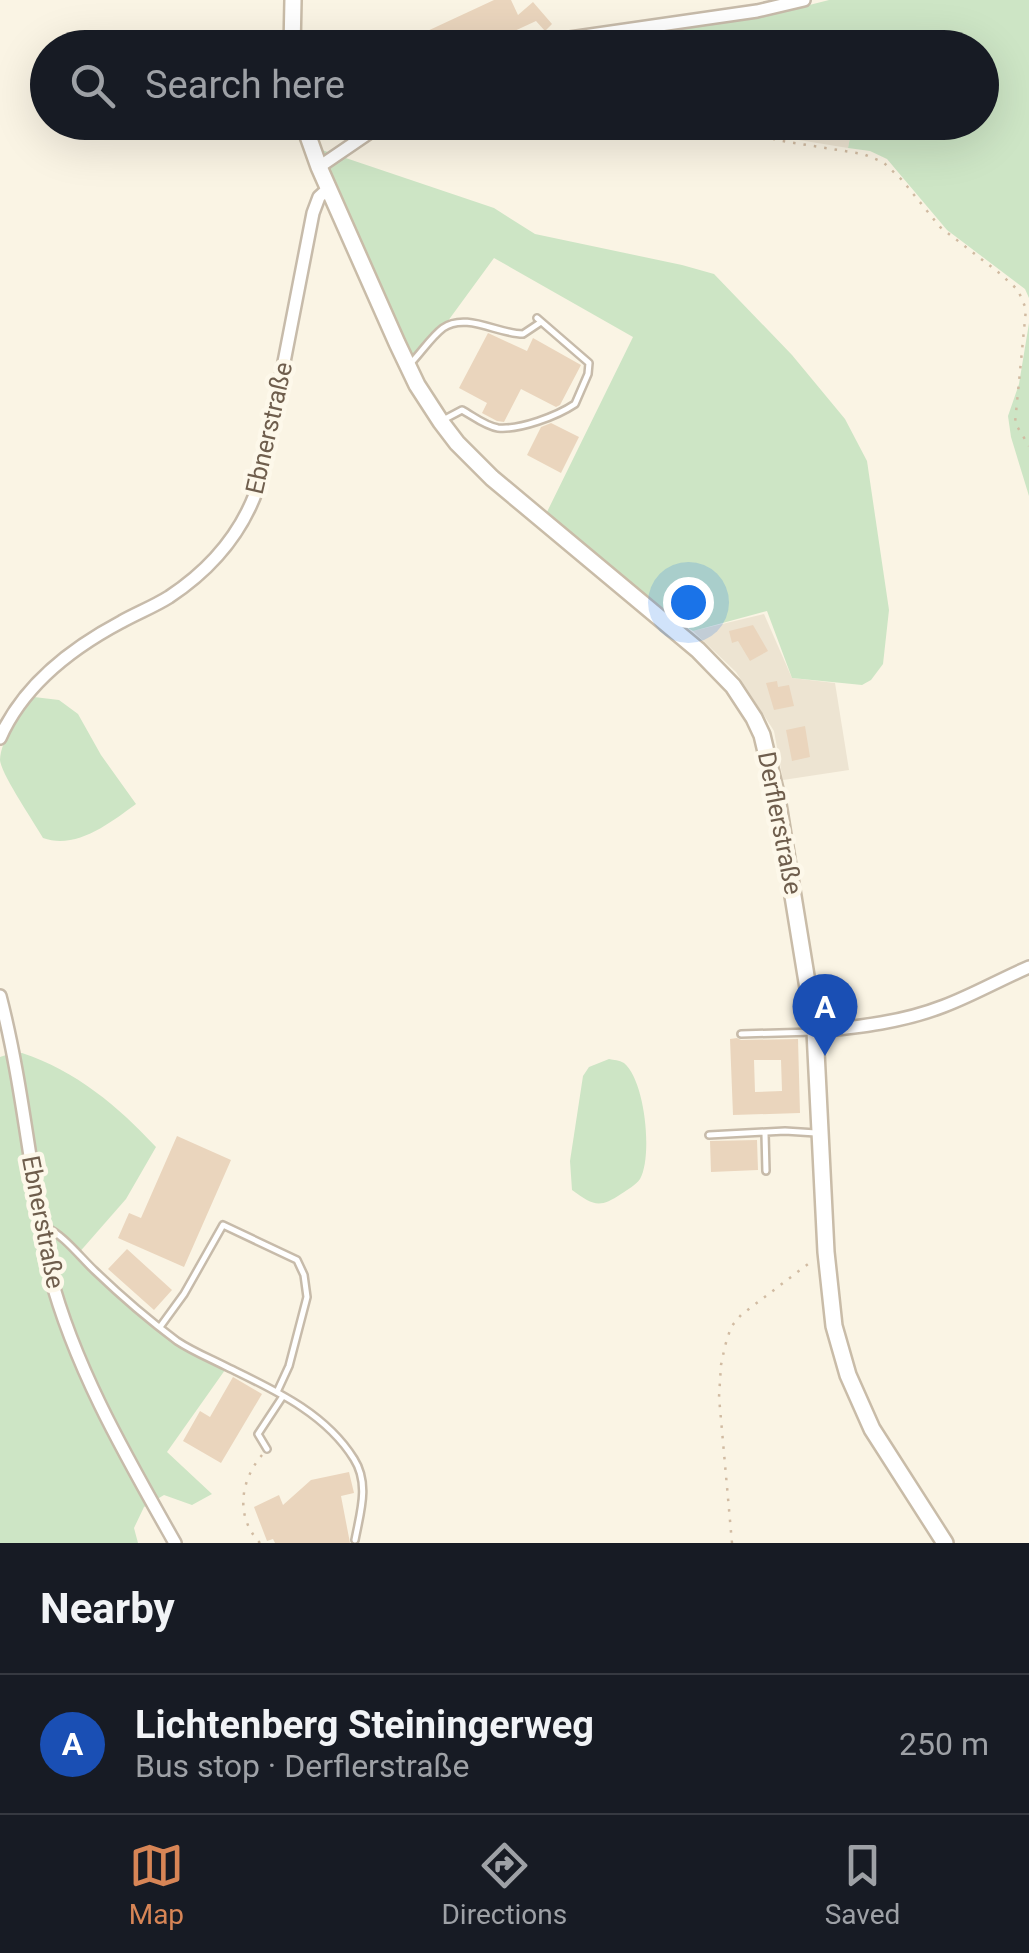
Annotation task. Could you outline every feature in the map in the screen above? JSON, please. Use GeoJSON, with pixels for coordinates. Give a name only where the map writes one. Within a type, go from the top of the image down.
{"type":"FeatureCollection","features":[{"type":"Feature","properties":{"kind":"street"},"geometry":{"type":"LineString","coordinates":[[292,30],[293,0]]}},
{"type":"Feature","properties":{"kind":"street"},"geometry":{"type":"LineString","coordinates":[[625,30],[757,11],[804,0]]}},
{"type":"Feature","properties":{"kind":"street","name":"Derflerstraße"},"geometry":{"type":"LineString","coordinates":[[310,140],[408,366],[457,443],[492,478],[698,650],[733,686],[754,718],[767,748],[777,798],[815,1031],[826,1252],[834,1326],[856,1398],[892,1464],[945,1543]]}},
{"type":"Feature","properties":{"kind":"street"},"geometry":{"type":"LineString","coordinates":[[320,168],[360,140]]}},
{"type":"Feature","properties":{"kind":"street","name":"Ebnerstraße"},"geometry":{"type":"LineString","coordinates":[[0,738],[14,712],[46,676],[104,632],[192,580],[221,553],[244,522],[263,470],[313,213],[328,188]]}},
{"type":"Feature","properties":{"kind":"street"},"geometry":{"type":"LineString","coordinates":[[815,1031],[858,1028],[924,1013],[1029,966]]}},
{"type":"Feature","properties":{"kind":"street","name":"Ebnerstraße"},"geometry":{"type":"LineString","coordinates":[[0,996],[14,1055],[53,1285],[89,1380],[175,1543]]}},
{"type":"Feature","properties":{"kind":"lane"},"geometry":{"type":"LineString","coordinates":[[408,366],[444,328],[453,324],[470,323],[523,334],[539,320],[589,363],[581,394],[572,407],[530,424],[503,428],[462,410],[441,422]]}},
{"type":"Feature","properties":{"kind":"lane"},"geometry":{"type":"LineString","coordinates":[[741,1034],[815,1031]]}},
{"type":"Feature","properties":{"kind":"lane"},"geometry":{"type":"LineString","coordinates":[[709,1135],[821,1132]]}},
{"type":"Feature","properties":{"kind":"lane"},"geometry":{"type":"LineString","coordinates":[[765,1134],[766,1171]]}},
{"type":"Feature","properties":{"kind":"lane"},"geometry":{"type":"LineString","coordinates":[[41,1225],[57,1233],[100,1276],[184,1346],[280,1394],[328,1428],[357,1463],[363,1484],[356,1540]]}},
{"type":"Feature","properties":{"kind":"lane"},"geometry":{"type":"LineString","coordinates":[[160,1327],[190,1284],[222,1225],[297,1260],[304,1274],[307,1297],[280,1394],[258,1434],[267,1450]]}},
{"type":"Feature","properties":{"kind":"path"},"geometry":{"type":"LineString","coordinates":[[776,140],[863,154],[883,162],[940,227],[1018,290],[1026,309],[1015,423],[1029,446]]}},
{"type":"Feature","properties":{"kind":"path"},"geometry":{"type":"LineString","coordinates":[[732,1543],[720,1397],[721,1366],[728,1336],[750,1307],[826,1252]]}},
{"type":"Feature","properties":{"kind":"path"},"geometry":{"type":"LineString","coordinates":[[260,1543],[246,1522],[243,1494],[254,1464],[267,1450]]}},
{"type":"Feature","properties":{"kind":"shaded area"},"geometry":{"type":"Polygon","coordinates":[[[799,140],[850,140],[848,148],[799,140]]]}},
{"type":"Feature","properties":{"kind":"shaded area"},"geometry":{"type":"Polygon","coordinates":[[[764,614],[792,678],[835,683],[849,770],[783,780],[774,731],[736,672],[693,631],[764,614]]]}},
{"type":"Feature","properties":{"kind":"green space"},"geometry":{"type":"Polygon","coordinates":[[[829,0],[1029,0],[1029,298],[1025,289],[947,230],[887,159],[870,151],[848,148],[850,140],[999,140],[999,30],[656,30],[782,12],[829,0]]]}},
{"type":"Feature","properties":{"kind":"green space"},"geometry":{"type":"Polygon","coordinates":[[[322,150],[494,208],[535,234],[714,274],[792,355],[845,419],[867,461],[889,610],[883,664],[871,680],[862,685],[792,678],[767,611],[693,631],[665,614],[546,514],[633,337],[494,258],[415,366],[322,150]]]}},
{"type":"Feature","properties":{"kind":"green space"},"geometry":{"type":"Polygon","coordinates":[[[1029,323],[1029,496],[1008,416],[1019,384],[1029,323]]]}},
{"type":"Feature","properties":{"kind":"green space"},"geometry":{"type":"Polygon","coordinates":[[[34,697],[59,700],[78,714],[136,804],[80,838],[43,838],[2,767],[1,752],[8,735],[34,697]]]}},
{"type":"Feature","properties":{"kind":"green space"},"geometry":{"type":"Polygon","coordinates":[[[22,1053],[95,1091],[156,1147],[126,1199],[77,1255],[140,1315],[182,1347],[225,1370],[167,1452],[212,1494],[192,1505],[164,1495],[144,1507],[134,1528],[138,1543],[0,1543],[0,1057],[22,1053]]]}},
{"type":"Feature","properties":{"kind":"green space"},"geometry":{"type":"Polygon","coordinates":[[[609,1059],[624,1063],[637,1085],[645,1119],[646,1154],[636,1183],[613,1199],[596,1203],[572,1190],[570,1161],[583,1076],[589,1067],[609,1059]]]}},
{"type":"Feature","properties":{"kind":"building"},"geometry":{"type":"Polygon","coordinates":[[[494,0],[511,0],[518,15],[533,2],[552,24],[546,30],[536,21],[517,30],[429,30],[494,0]]]}},
{"type":"Feature","properties":{"kind":"building"},"geometry":{"type":"Polygon","coordinates":[[[488,333],[527,351],[533,338],[581,365],[560,405],[556,407],[521,389],[504,422],[482,413],[487,403],[459,388],[488,333]]]}},
{"type":"Feature","properties":{"kind":"building"},"geometry":{"type":"Polygon","coordinates":[[[551,423],[579,437],[561,473],[527,455],[541,427],[551,423]]]}},
{"type":"Feature","properties":{"kind":"building"},"geometry":{"type":"Polygon","coordinates":[[[753,625],[768,651],[750,661],[738,641],[732,643],[729,631],[753,625]]]}},
{"type":"Feature","properties":{"kind":"building"},"geometry":{"type":"Polygon","coordinates":[[[777,681],[778,687],[789,685],[794,706],[774,710],[766,683],[777,681]]]}},
{"type":"Feature","properties":{"kind":"building"},"geometry":{"type":"Polygon","coordinates":[[[805,726],[810,757],[792,761],[786,730],[805,726]]]}},
{"type":"Feature","properties":{"kind":"building"},"geometry":{"type":"Polygon","coordinates":[[[730,1039],[798,1039],[800,1113],[733,1115],[730,1039]],[[754,1060],[755,1092],[782,1091],[781,1060],[754,1060]]]}},
{"type":"Feature","properties":{"kind":"building"},"geometry":{"type":"Polygon","coordinates":[[[177,1136],[231,1160],[184,1267],[118,1238],[129,1213],[141,1218],[177,1136]]]}},
{"type":"Feature","properties":{"kind":"building"},"geometry":{"type":"Polygon","coordinates":[[[757,1140],[758,1170],[711,1172],[710,1141],[757,1140]]]}},
{"type":"Feature","properties":{"kind":"building"},"geometry":{"type":"Polygon","coordinates":[[[127,1249],[172,1290],[154,1310],[108,1269],[127,1249]]]}},
{"type":"Feature","properties":{"kind":"building"},"geometry":{"type":"Polygon","coordinates":[[[233,1377],[262,1394],[221,1463],[183,1441],[200,1411],[210,1417],[233,1377]]]}},
{"type":"Feature","properties":{"kind":"building"},"geometry":{"type":"Polygon","coordinates":[[[349,1472],[354,1493],[341,1496],[350,1543],[267,1541],[254,1507],[279,1495],[283,1505],[311,1480],[349,1472]]]}},
{"type":"Feature","properties":{"kind":"place","name":"Lichtenberg Steiningerweg"},"geometry":{"type":"Point","coordinates":[825,1056]}}]}
